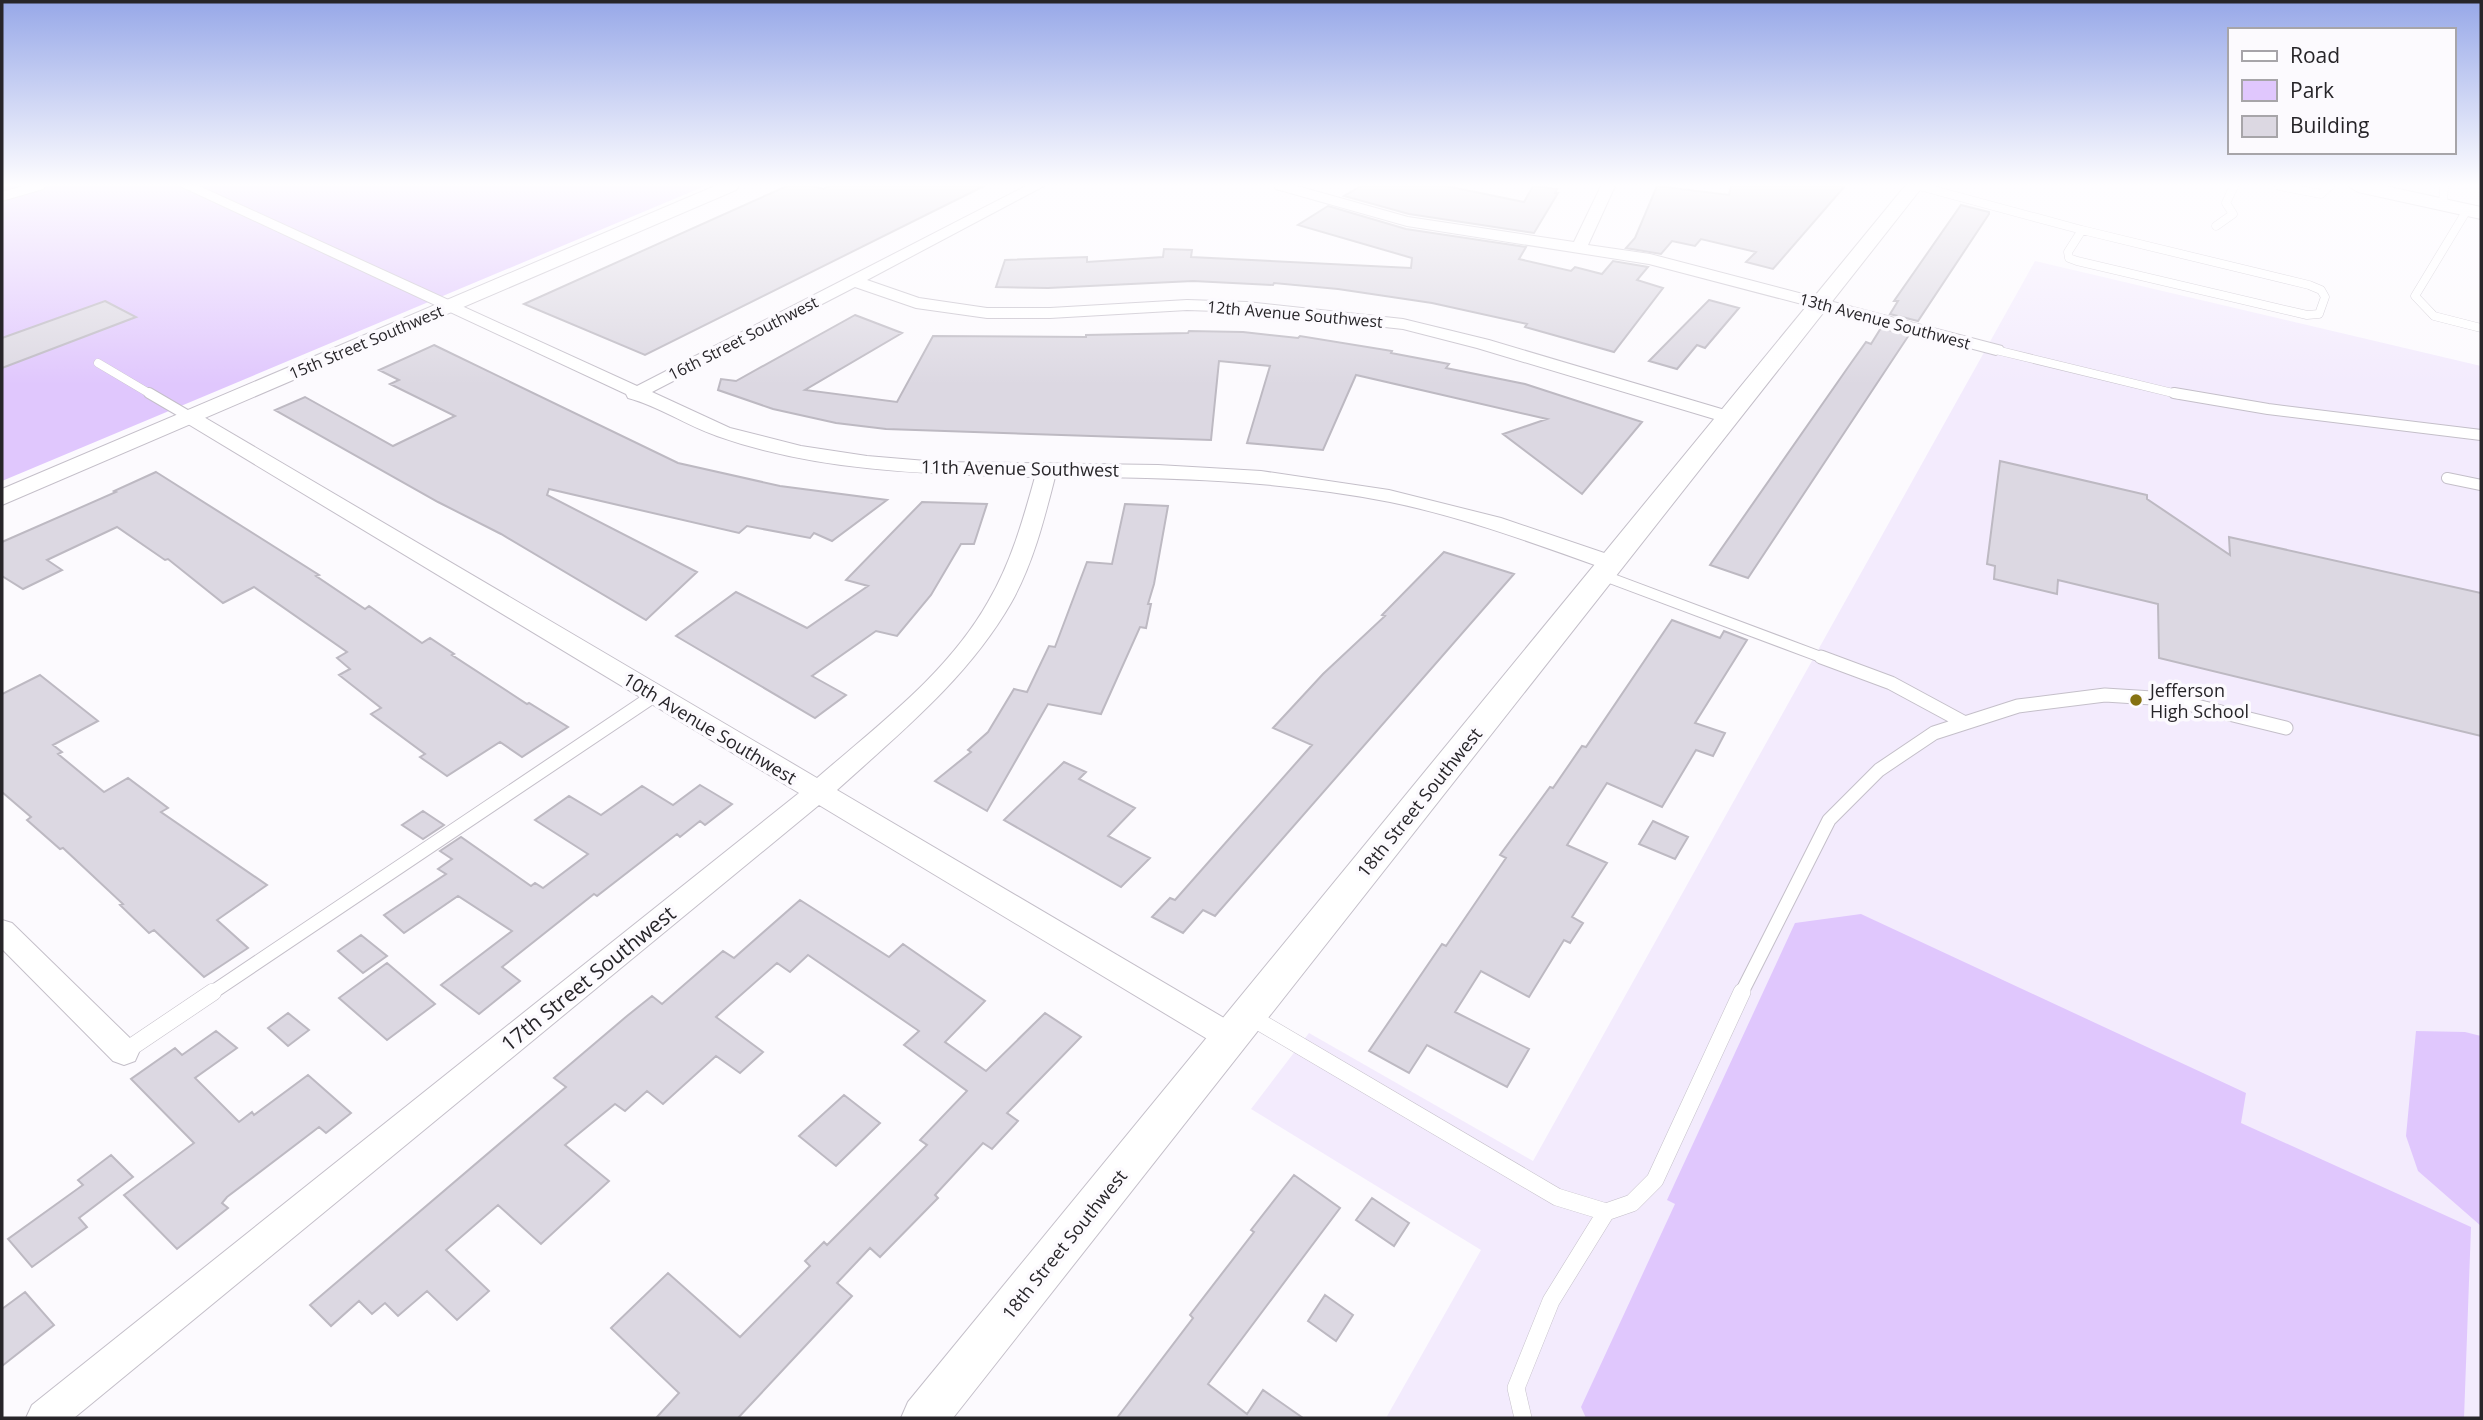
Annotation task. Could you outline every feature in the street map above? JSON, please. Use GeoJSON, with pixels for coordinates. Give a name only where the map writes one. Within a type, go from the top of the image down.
{"type":"FeatureCollection","features":[{"type":"Feature","properties":{"kind":"street","name":"11th Avenue Southwest"},"geometry":{"type":"LineString","coordinates":[[329,252],[723,432],[800,452],[867,462],[938,468],[1158,471],[1261,477],[1389,496],[1494,522],[1606,569]]}},
{"type":"Feature","properties":{"kind":"street","name":"15th Street Southwest"},"geometry":{"type":"LineString","coordinates":[[2,498],[575,252]]}},
{"type":"Feature","properties":{"kind":"street","name":"16th Street Southwest"},"geometry":{"type":"LineString","coordinates":[[635,394],[909,252]]}},
{"type":"Feature","properties":{"kind":"street","name":"13th Avenue Southwest"},"geometry":{"type":"LineString","coordinates":[[1614,252],[1650,259],[1996,350]]}},
{"type":"Feature","properties":{"kind":"street","name":"18th Street Southwest"},"geometry":{"type":"LineString","coordinates":[[924,1418],[1862,252]]}},
{"type":"Feature","properties":{"kind":"street","name":"12th Avenue Southwest"},"geometry":{"type":"LineString","coordinates":[[854,281],[916,303],[987,313],[1050,313],[1187,306],[1247,307],[1403,324],[1483,344],[1728,418]]}},
{"type":"Feature","properties":{"kind":"street","name":"10th Avenue Southwest"},"geometry":{"type":"LineString","coordinates":[[190,417],[818,792],[1239,1026]]}},
{"type":"Feature","properties":{"kind":"street","name":"17th Street Southwest"},"geometry":{"type":"LineString","coordinates":[[45,1418],[818,792],[933,689],[980,633],[1016,571],[1047,471]]}},
{"type":"Feature","properties":{"kind":"street"},"geometry":{"type":"LineString","coordinates":[[2,931],[124,1052]]}},
{"type":"Feature","properties":{"kind":"lane"},"geometry":{"type":"LineString","coordinates":[[2068,252],[2068,257],[2077,261],[2307,315],[2319,314],[2325,297],[2321,290],[2174,252]]}},
{"type":"Feature","properties":{"kind":"lane"},"geometry":{"type":"LineString","coordinates":[[2446,252],[2415,296],[2434,316],[2481,328]]}},
{"type":"Feature","properties":{"kind":"lane"},"geometry":{"type":"LineString","coordinates":[[1996,350],[2187,396],[2268,409],[2481,435]]}},
{"type":"Feature","properties":{"kind":"lane"},"geometry":{"type":"LineString","coordinates":[[98,363],[190,417]]}},
{"type":"Feature","properties":{"kind":"lane"},"geometry":{"type":"LineString","coordinates":[[2447,478],[2481,485]]}},
{"type":"Feature","properties":{"kind":"lane"},"geometry":{"type":"LineString","coordinates":[[1606,569],[1891,683],[1965,723]]}},
{"type":"Feature","properties":{"kind":"lane"},"geometry":{"type":"LineString","coordinates":[[124,1052],[655,695]]}},
{"type":"Feature","properties":{"kind":"lane"},"geometry":{"type":"LineString","coordinates":[[1239,1026],[1557,1197],[1606,1212],[1632,1203],[1655,1180],[1740,996],[1829,820],[1878,770],[1934,733],[2018,706],[2105,695],[2168,699],[2286,728]]}},
{"type":"Feature","properties":{"kind":"lane"},"geometry":{"type":"LineString","coordinates":[[1523,1418],[1516,1388],[1551,1301],[1606,1212]]}},
{"type":"Feature","properties":{"kind":"shaded area","name":"Jefferson High School"},"geometry":{"type":"Polygon","coordinates":[[[2035,261],[2481,366],[2481,1418],[1386,1418],[1481,1250],[1251,1109],[1309,1033],[1533,1161],[2035,261]]]}},
{"type":"Feature","properties":{"kind":"green space"},"geometry":{"type":"Polygon","coordinates":[[[2,252],[547,252],[2,481],[2,252]]]}},
{"type":"Feature","properties":{"kind":"green space"},"geometry":{"type":"Polygon","coordinates":[[[1861,914],[2246,1093],[2241,1123],[2471,1227],[2464,1418],[1586,1418],[1581,1407],[1675,1204],[1667,1200],[1795,923],[1861,914]]]}},
{"type":"Feature","properties":{"kind":"green space"},"geometry":{"type":"Polygon","coordinates":[[[2416,1031],[2465,1032],[2481,1036],[2481,1226],[2418,1171],[2406,1136],[2416,1031]]]}},
{"type":"Feature","properties":{"kind":"building"},"geometry":{"type":"Polygon","coordinates":[[[639,252],[851,252],[645,355],[524,304],[639,252]]]}},
{"type":"Feature","properties":{"kind":"building"},"geometry":{"type":"Polygon","coordinates":[[[1164,252],[1192,252],[1191,257],[1411,268],[1412,258],[1392,252],[1523,252],[1519,259],[1571,271],[1575,267],[1602,274],[1613,261],[1648,267],[1637,280],[1663,288],[1614,352],[1525,327],[1527,324],[1432,303],[1338,289],[1274,283],[1193,281],[1048,288],[996,287],[1005,260],[1087,257],[1087,262],[1163,257],[1164,252]]]}},
{"type":"Feature","properties":{"kind":"building"},"geometry":{"type":"Polygon","coordinates":[[[1756,252],[1788,252],[1773,269],[1746,262],[1756,252]]]}},
{"type":"Feature","properties":{"kind":"building"},"geometry":{"type":"Polygon","coordinates":[[[1928,252],[1964,252],[1918,321],[1890,314],[1898,301],[1894,301],[1928,252]]]}},
{"type":"Feature","properties":{"kind":"building"},"geometry":{"type":"Polygon","coordinates":[[[1709,300],[1739,308],[1705,348],[1697,345],[1677,369],[1649,361],[1709,300]]]}},
{"type":"Feature","properties":{"kind":"building"},"geometry":{"type":"Polygon","coordinates":[[[105,301],[136,317],[2,368],[2,338],[105,301]]]}},
{"type":"Feature","properties":{"kind":"building"},"geometry":{"type":"Polygon","coordinates":[[[855,315],[902,333],[805,390],[897,402],[933,336],[1086,337],[1189,331],[1243,332],[1298,338],[1300,336],[1392,351],[1391,353],[1449,364],[1446,368],[1525,384],[1642,422],[1582,494],[1503,434],[1547,419],[1356,375],[1323,450],[1247,443],[1270,366],[1219,361],[1211,440],[886,429],[836,423],[773,409],[718,390],[721,379],[736,381],[855,315]]]}},
{"type":"Feature","properties":{"kind":"building"},"geometry":{"type":"Polygon","coordinates":[[[1881,328],[1909,335],[1748,578],[1710,565],[1866,342],[1871,344],[1881,328]]]}},
{"type":"Feature","properties":{"kind":"building"},"geometry":{"type":"Polygon","coordinates":[[[434,345],[678,463],[780,486],[887,500],[832,541],[814,533],[810,538],[747,526],[739,533],[549,489],[547,495],[697,572],[646,620],[501,534],[438,502],[275,410],[305,397],[393,446],[455,416],[390,384],[399,380],[379,370],[434,345]]]}},
{"type":"Feature","properties":{"kind":"building"},"geometry":{"type":"Polygon","coordinates":[[[2000,461],[2147,495],[2147,499],[2230,555],[2229,537],[2481,593],[2481,736],[2159,658],[2158,604],[2058,580],[2057,594],[1994,579],[1995,566],[1987,564],[2000,461]]]}},
{"type":"Feature","properties":{"kind":"building"},"geometry":{"type":"Polygon","coordinates":[[[156,472],[319,575],[316,576],[365,609],[369,606],[422,643],[430,638],[527,704],[568,727],[522,757],[500,742],[447,776],[420,757],[425,754],[371,714],[381,708],[339,675],[350,669],[337,658],[347,652],[254,587],[223,603],[168,559],[165,560],[117,527],[47,560],[62,570],[23,589],[2,576],[2,542],[156,472]]]}},
{"type":"Feature","properties":{"kind":"building"},"geometry":{"type":"Polygon","coordinates":[[[922,502],[987,504],[974,544],[961,544],[931,595],[897,636],[876,631],[812,676],[846,695],[815,718],[676,636],[736,592],[807,628],[868,586],[846,580],[922,502]]]}},
{"type":"Feature","properties":{"kind":"building"},"geometry":{"type":"Polygon","coordinates":[[[1125,504],[1168,506],[1148,604],[1151,604],[1146,628],[1140,627],[1101,714],[1048,704],[987,811],[935,781],[971,752],[968,750],[988,732],[1014,689],[1027,692],[1049,646],[1055,647],[1087,562],[1112,564],[1125,504]]]}},
{"type":"Feature","properties":{"kind":"building"},"geometry":{"type":"Polygon","coordinates":[[[1444,552],[1514,574],[1215,916],[1203,910],[1183,933],[1152,917],[1170,898],[1175,900],[1312,745],[1273,728],[1323,674],[1385,616],[1382,615],[1444,552]]]}},
{"type":"Feature","properties":{"kind":"building"},"geometry":{"type":"Polygon","coordinates":[[[1672,620],[1720,638],[1724,631],[1747,640],[1695,723],[1725,733],[1713,756],[1696,750],[1662,807],[1607,783],[1567,845],[1607,863],[1572,917],[1583,923],[1570,943],[1564,940],[1529,997],[1481,971],[1455,1012],[1529,1049],[1507,1087],[1427,1045],[1409,1073],[1369,1051],[1442,944],[1446,946],[1506,858],[1500,855],[1582,746],[1586,747],[1672,620]]]}},
{"type":"Feature","properties":{"kind":"building"},"geometry":{"type":"Polygon","coordinates":[[[40,675],[98,721],[53,745],[62,752],[58,754],[104,792],[128,778],[168,808],[161,812],[267,885],[217,920],[248,948],[204,977],[154,930],[149,933],[120,905],[123,904],[63,848],[60,849],[27,820],[31,817],[2,792],[2,694],[40,675]]]}},
{"type":"Feature","properties":{"kind":"building"},"geometry":{"type":"Polygon","coordinates":[[[1064,762],[1086,772],[1079,779],[1135,808],[1108,836],[1150,858],[1121,887],[1004,820],[1064,762]]]}},
{"type":"Feature","properties":{"kind":"building"},"geometry":{"type":"Polygon","coordinates":[[[700,785],[732,804],[705,825],[700,821],[680,837],[677,834],[597,896],[594,894],[502,967],[520,981],[479,1014],[441,985],[512,931],[458,896],[404,933],[384,915],[446,874],[438,869],[452,859],[440,851],[461,837],[531,886],[535,883],[543,888],[588,854],[535,820],[569,796],[601,815],[642,786],[673,805],[700,785]]]}},
{"type":"Feature","properties":{"kind":"building"},"geometry":{"type":"Polygon","coordinates":[[[423,811],[444,825],[423,839],[402,825],[423,811]]]}},
{"type":"Feature","properties":{"kind":"building"},"geometry":{"type":"Polygon","coordinates":[[[1653,821],[1688,837],[1675,859],[1639,844],[1653,821]]]}},
{"type":"Feature","properties":{"kind":"building"},"geometry":{"type":"Polygon","coordinates":[[[800,900],[889,957],[903,944],[985,1001],[945,1042],[986,1071],[1045,1013],[1081,1037],[1007,1113],[1018,1121],[992,1149],[983,1143],[935,1195],[938,1198],[880,1257],[870,1248],[837,1283],[852,1296],[738,1418],[656,1418],[679,1393],[611,1328],[668,1273],[740,1337],[810,1266],[805,1261],[824,1242],[827,1245],[927,1145],[920,1140],[967,1091],[904,1045],[919,1031],[808,955],[790,972],[777,963],[716,1017],[763,1052],[740,1073],[716,1056],[663,1104],[647,1091],[625,1111],[615,1104],[565,1145],[609,1181],[541,1244],[498,1205],[446,1250],[489,1291],[457,1320],[427,1291],[398,1316],[385,1303],[372,1314],[359,1301],[331,1326],[310,1305],[566,1087],[554,1078],[627,1016],[652,996],[662,1004],[723,951],[734,958],[800,900]]]}},
{"type":"Feature","properties":{"kind":"building"},"geometry":{"type":"Polygon","coordinates":[[[361,935],[387,956],[363,973],[338,951],[361,935]]]}},
{"type":"Feature","properties":{"kind":"building"},"geometry":{"type":"Polygon","coordinates":[[[387,963],[435,1004],[387,1040],[339,998],[387,963]]]}},
{"type":"Feature","properties":{"kind":"building"},"geometry":{"type":"Polygon","coordinates":[[[288,1013],[309,1030],[288,1046],[268,1028],[288,1013]]]}},
{"type":"Feature","properties":{"kind":"building"},"geometry":{"type":"Polygon","coordinates":[[[216,1031],[237,1048],[195,1078],[239,1122],[252,1112],[254,1115],[308,1075],[351,1113],[326,1133],[319,1127],[227,1197],[222,1203],[228,1208],[177,1249],[124,1195],[194,1143],[131,1079],[175,1048],[182,1055],[216,1031]]]}},
{"type":"Feature","properties":{"kind":"building"},"geometry":{"type":"Polygon","coordinates":[[[844,1095],[880,1123],[836,1166],[799,1136],[844,1095]]]}},
{"type":"Feature","properties":{"kind":"building"},"geometry":{"type":"Polygon","coordinates":[[[111,1155],[133,1177],[79,1218],[87,1227],[32,1267],[8,1239],[83,1185],[78,1180],[111,1155]]]}},
{"type":"Feature","properties":{"kind":"building"},"geometry":{"type":"Polygon","coordinates":[[[1294,1175],[1340,1208],[1208,1384],[1247,1414],[1263,1390],[1303,1418],[1117,1418],[1193,1318],[1190,1315],[1294,1175]]]}},
{"type":"Feature","properties":{"kind":"building"},"geometry":{"type":"Polygon","coordinates":[[[1372,1198],[1409,1223],[1394,1246],[1356,1220],[1372,1198]]]}},
{"type":"Feature","properties":{"kind":"building"},"geometry":{"type":"Polygon","coordinates":[[[25,1292],[54,1325],[2,1366],[2,1309],[25,1292]]]}},
{"type":"Feature","properties":{"kind":"building"},"geometry":{"type":"Polygon","coordinates":[[[1325,1295],[1353,1315],[1336,1341],[1308,1321],[1325,1295]]]}},
{"type":"Feature","properties":{"kind":"place","name":"Jefferson High School"},"geometry":{"type":"Point","coordinates":[2136,700]}}]}
